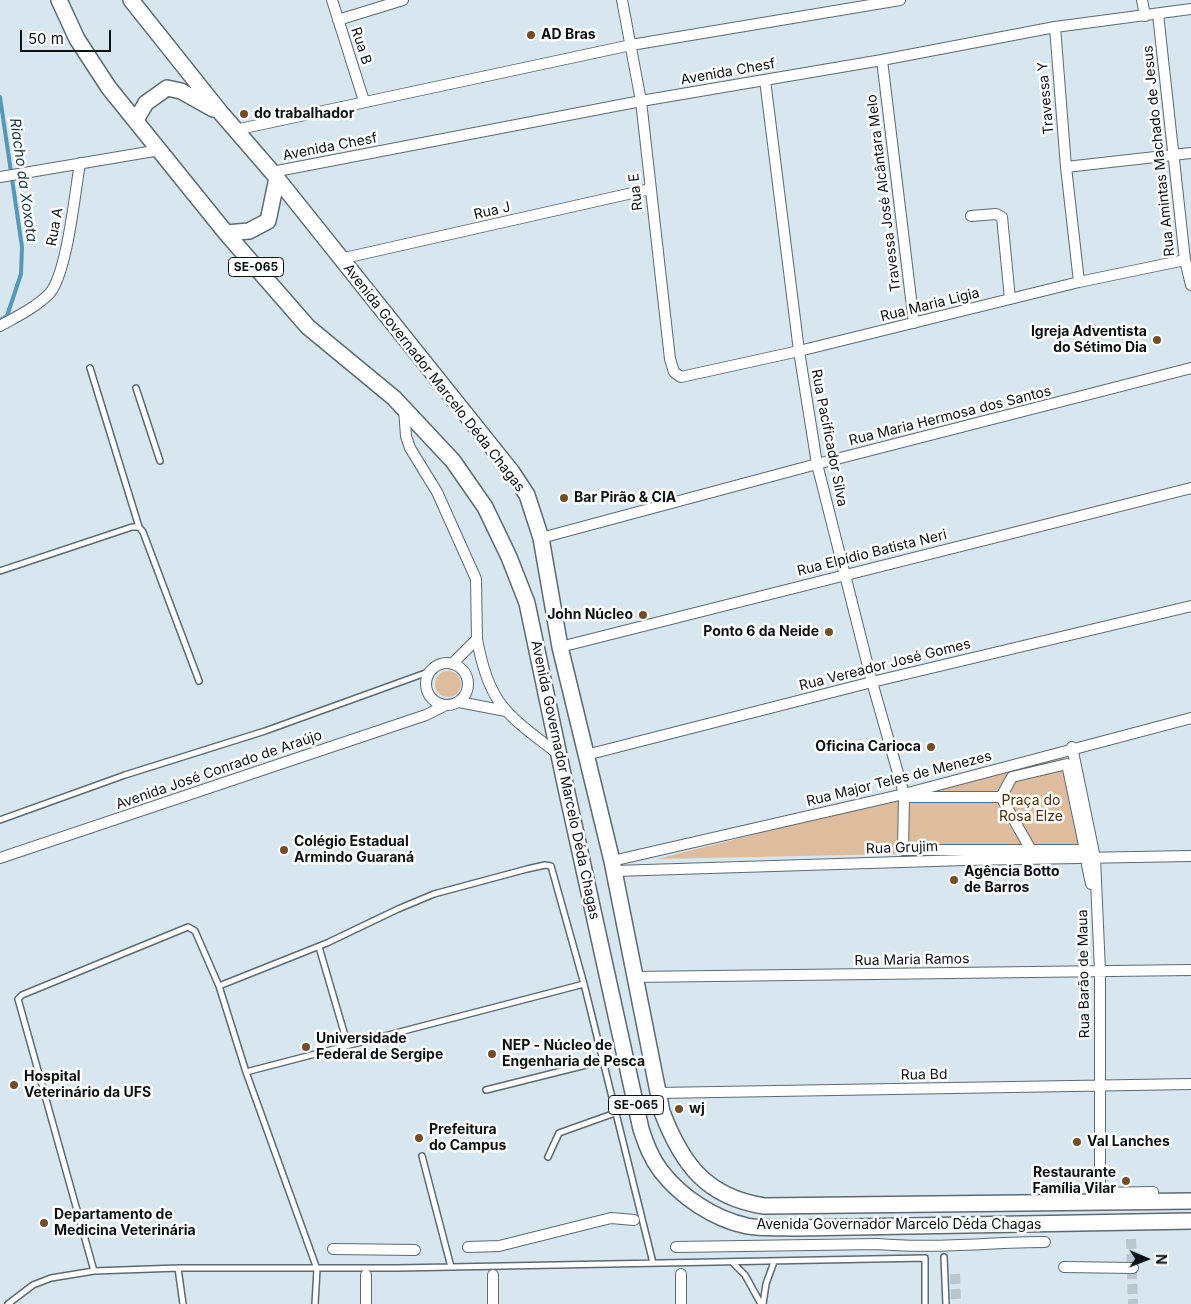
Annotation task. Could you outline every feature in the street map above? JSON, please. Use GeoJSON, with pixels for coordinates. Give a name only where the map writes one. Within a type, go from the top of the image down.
{"type":"FeatureCollection","features":[{"type":"Feature","properties":{"kind":"main road","name":"Avenida Governador Marcelo Déda Chagas"},"geometry":{"type":"LineString","coordinates":[[59,0],[77,39],[108,88],[136,120],[226,233],[308,327],[394,398],[453,460],[485,507],[509,557],[527,604],[558,754],[641,1129],[649,1152],[661,1171],[689,1199],[717,1216],[748,1226],[797,1228],[1191,1221]]}},
{"type":"Feature","properties":{"kind":"main road","name":"Avenida Governador Marcelo Déda Chagas"},"geometry":{"type":"LineString","coordinates":[[131,0],[221,113],[274,175],[516,478],[527,495],[542,538],[560,647],[613,866],[658,1092],[669,1130],[686,1161],[714,1188],[737,1201],[782,1206],[1100,1198],[1131,1202],[1191,1201]]}},
{"type":"Feature","properties":{"kind":"main road"},"geometry":{"type":"LineString","coordinates":[[136,120],[146,103],[166,88],[180,91],[221,113]]}},
{"type":"Feature","properties":{"kind":"main road"},"geometry":{"type":"LineString","coordinates":[[226,233],[249,231],[268,221],[274,175]]}},
{"type":"Feature","properties":{"kind":"main road"},"geometry":{"type":"LineString","coordinates":[[1131,1202],[1141,1221]]}},
{"type":"Feature","properties":{"kind":"street","name":"Rua B"},"geometry":{"type":"LineString","coordinates":[[332,0],[364,101]]}},
{"type":"Feature","properties":{"kind":"street"},"geometry":{"type":"LineString","coordinates":[[338,20],[403,0]]}},
{"type":"Feature","properties":{"kind":"street","name":"Rua E"},"geometry":{"type":"LineString","coordinates":[[622,0],[641,101],[670,359],[674,372],[681,377]]}},
{"type":"Feature","properties":{"kind":"street"},"geometry":{"type":"LineString","coordinates":[[235,130],[631,45],[900,0]]}},
{"type":"Feature","properties":{"kind":"street"},"geometry":{"type":"LineString","coordinates":[[1142,0],[1145,16]]}},
{"type":"Feature","properties":{"kind":"street","name":"Avenida Chesf"},"geometry":{"type":"LineString","coordinates":[[274,175],[641,101],[882,60],[1055,27],[1191,9]]}},
{"type":"Feature","properties":{"kind":"street","name":"Rua Amintas Machado de Jesus"},"geometry":{"type":"LineString","coordinates":[[1158,14],[1186,260],[1191,285]]}},
{"type":"Feature","properties":{"kind":"street","name":"Travessa Y"},"geometry":{"type":"LineString","coordinates":[[1055,27],[1066,167],[1079,282]]}},
{"type":"Feature","properties":{"kind":"street","name":"Travessa José Alcântara Melo"},"geometry":{"type":"LineString","coordinates":[[882,60],[914,323]]}},
{"type":"Feature","properties":{"kind":"street","name":"Rua Pacificador Silva"},"geometry":{"type":"LineString","coordinates":[[765,80],[800,351],[817,464],[872,682],[904,794]]}},
{"type":"Feature","properties":{"kind":"street"},"geometry":{"type":"LineString","coordinates":[[2,179],[80,163],[160,150]]}},
{"type":"Feature","properties":{"kind":"street"},"geometry":{"type":"LineString","coordinates":[[1066,167],[1191,152]]}},
{"type":"Feature","properties":{"kind":"street","name":"Rua A"},"geometry":{"type":"LineString","coordinates":[[0,326],[34,307],[53,289],[65,248],[80,163]]}},
{"type":"Feature","properties":{"kind":"street","name":"Rua J"},"geometry":{"type":"LineString","coordinates":[[340,259],[650,189]]}},
{"type":"Feature","properties":{"kind":"street"},"geometry":{"type":"LineString","coordinates":[[971,216],[996,214],[1002,217],[1010,300]]}},
{"type":"Feature","properties":{"kind":"street","name":"Rua Maria Ligia"},"geometry":{"type":"LineString","coordinates":[[681,377],[800,351],[1079,282],[1186,260]]}},
{"type":"Feature","properties":{"kind":"street","name":"Rua Maria Hermosa dos Santos"},"geometry":{"type":"LineString","coordinates":[[542,538],[817,464],[1191,368]]}},
{"type":"Feature","properties":{"kind":"street"},"geometry":{"type":"LineString","coordinates":[[404,409],[406,436],[410,448],[437,492],[476,579],[477,638],[487,680],[492,692],[506,711],[558,754]]}},
{"type":"Feature","properties":{"kind":"street","name":"Rua Elpídio Batista Neri"},"geometry":{"type":"LineString","coordinates":[[560,647],[1191,488]]}},
{"type":"Feature","properties":{"kind":"street","name":"Rua Vereador José Gomes"},"geometry":{"type":"LineString","coordinates":[[586,755],[872,682],[1191,606]]}},
{"type":"Feature","properties":{"kind":"street"},"geometry":{"type":"LineString","coordinates":[[452,664],[477,638]]}},
{"type":"Feature","properties":{"kind":"street"},"geometry":{"type":"LineString","coordinates":[[459,702],[466,691],[467,678],[458,667],[452,664],[438,665],[431,671],[426,683],[430,696],[440,704],[446,705],[459,702],[506,711]]}},
{"type":"Feature","properties":{"kind":"street","name":"Avenida José Conrado de Araújo"},"geometry":{"type":"LineString","coordinates":[[0,858],[426,715],[446,705]]}},
{"type":"Feature","properties":{"kind":"street","name":"Rua Major Teles de Menezes"},"geometry":{"type":"LineString","coordinates":[[613,866],[904,794],[1191,718]]}},
{"type":"Feature","properties":{"kind":"street","name":"Rua Barão de Maua"},"geometry":{"type":"LineString","coordinates":[[1072,748],[1091,861],[1098,971],[1096,1082],[1100,1198]]}},
{"type":"Feature","properties":{"kind":"street"},"geometry":{"type":"LineString","coordinates":[[1067,764],[1085,850],[903,850],[904,797],[1001,797],[1012,777],[1067,764]]}},
{"type":"Feature","properties":{"kind":"street"},"geometry":{"type":"LineString","coordinates":[[1001,797],[1031,850]]}},
{"type":"Feature","properties":{"kind":"street","name":"Rua Grujim"},"geometry":{"type":"LineString","coordinates":[[613,866],[965,860],[1091,861],[1191,856]]}},
{"type":"Feature","properties":{"kind":"street"},"geometry":{"type":"LineString","coordinates":[[1091,861],[1095,960]]}},
{"type":"Feature","properties":{"kind":"street","name":"Rua Maria Ramos"},"geometry":{"type":"LineString","coordinates":[[634,978],[1191,970]]}},
{"type":"Feature","properties":{"kind":"street","name":"Rua Bd"},"geometry":{"type":"LineString","coordinates":[[658,1092],[1096,1082],[1191,1084]]}},
{"type":"Feature","properties":{"kind":"street"},"geometry":{"type":"LineString","coordinates":[[1100,1198],[1153,1192],[1154,1202]]}},
{"type":"Feature","properties":{"kind":"street"},"geometry":{"type":"LineString","coordinates":[[468,1247],[499,1246],[611,1218],[634,1220]]}},
{"type":"Feature","properties":{"kind":"street"},"geometry":{"type":"LineString","coordinates":[[676,1247],[878,1244],[911,1247],[947,1244],[1045,1242]]}},
{"type":"Feature","properties":{"kind":"street"},"geometry":{"type":"LineString","coordinates":[[333,1249],[415,1250]]}},
{"type":"Feature","properties":{"kind":"street"},"geometry":{"type":"LineString","coordinates":[[1064,1267],[1132,1268]]}},
{"type":"Feature","properties":{"kind":"street"},"geometry":{"type":"LineString","coordinates":[[681,1274],[681,1304]]}},
{"type":"Feature","properties":{"kind":"street"},"geometry":{"type":"LineString","coordinates":[[366,1275],[366,1304]]}},
{"type":"Feature","properties":{"kind":"street"},"geometry":{"type":"LineString","coordinates":[[493,1275],[493,1304]]}},
{"type":"Feature","properties":{"kind":"lane"},"geometry":{"type":"LineString","coordinates":[[90,368],[139,527],[143,532],[198,681]]}},
{"type":"Feature","properties":{"kind":"lane"},"geometry":{"type":"LineString","coordinates":[[136,388],[160,461]]}},
{"type":"Feature","properties":{"kind":"lane"},"geometry":{"type":"LineString","coordinates":[[0,571],[132,527],[139,527]]}},
{"type":"Feature","properties":{"kind":"lane"},"geometry":{"type":"LineString","coordinates":[[0,820],[125,775],[265,731],[431,671]]}},
{"type":"Feature","properties":{"kind":"lane"},"geometry":{"type":"LineString","coordinates":[[219,986],[318,947],[434,894],[549,866],[555,872],[653,1263]]}},
{"type":"Feature","properties":{"kind":"lane"},"geometry":{"type":"LineString","coordinates":[[94,1271],[18,999],[22,995],[188,928],[195,931],[219,986],[246,1072],[316,1269],[315,1304]]}},
{"type":"Feature","properties":{"kind":"lane"},"geometry":{"type":"LineString","coordinates":[[318,947],[348,1046]]}},
{"type":"Feature","properties":{"kind":"lane"},"geometry":{"type":"LineString","coordinates":[[246,1072],[584,984]]}},
{"type":"Feature","properties":{"kind":"lane"},"geometry":{"type":"LineString","coordinates":[[486,1090],[602,1061]]}},
{"type":"Feature","properties":{"kind":"lane"},"geometry":{"type":"LineString","coordinates":[[548,1157],[559,1133],[614,1113]]}},
{"type":"Feature","properties":{"kind":"lane"},"geometry":{"type":"LineString","coordinates":[[422,1156],[451,1267]]}},
{"type":"Feature","properties":{"kind":"lane"},"geometry":{"type":"LineString","coordinates":[[944,1257],[946,1304]]}},
{"type":"Feature","properties":{"kind":"lane"},"geometry":{"type":"LineString","coordinates":[[8,1304],[33,1285],[51,1278],[94,1271],[178,1268],[316,1269],[925,1258],[925,1304]]}},
{"type":"Feature","properties":{"kind":"lane"},"geometry":{"type":"LineString","coordinates":[[732,1262],[745,1275],[762,1304]]}},
{"type":"Feature","properties":{"kind":"lane"},"geometry":{"type":"LineString","coordinates":[[762,1304],[766,1284],[774,1262]]}},
{"type":"Feature","properties":{"kind":"lane"},"geometry":{"type":"LineString","coordinates":[[178,1268],[183,1304]]}},
{"type":"Feature","properties":{"kind":"green space"},"geometry":{"type":"Polygon","coordinates":[[[448,671],[458,674],[461,684],[458,694],[448,697],[438,694],[435,684],[438,674],[448,671]]]}},
{"type":"Feature","properties":{"kind":"green space","name":"Praça do Rosa Elze"},"geometry":{"type":"Polygon","coordinates":[[[1063,757],[1085,850],[657,859],[1063,757]]]}},
{"type":"Feature","properties":{"kind":"waterway","name":"Riacho da Xoxota"},"geometry":{"type":"LineString","coordinates":[[0,97],[22,247],[21,274],[7,316],[0,320]]}},
{"type":"Feature","properties":{"kind":"tunnel"},"geometry":{"type":"LineString","coordinates":[[1131,1239],[1133,1304]]}},
{"type":"Feature","properties":{"kind":"tunnel"},"geometry":{"type":"LineString","coordinates":[[955,1274],[956,1304]]}},
{"type":"Feature","properties":{"kind":"place","name":"AD Bras"},"geometry":{"type":"Point","coordinates":[531,35]}},
{"type":"Feature","properties":{"kind":"place","name":"do trabalhador"},"geometry":{"type":"Point","coordinates":[244,114]}},
{"type":"Feature","properties":{"kind":"place","name":"Igreja Adventista do Sétimo Dia"},"geometry":{"type":"Point","coordinates":[1157,340]}},
{"type":"Feature","properties":{"kind":"place","name":"Bar Pirão & CIA"},"geometry":{"type":"Point","coordinates":[564,498]}},
{"type":"Feature","properties":{"kind":"place","name":"John Núcleo"},"geometry":{"type":"Point","coordinates":[643,615]}},
{"type":"Feature","properties":{"kind":"place","name":"Ponto 6 da Neide"},"geometry":{"type":"Point","coordinates":[829,632]}},
{"type":"Feature","properties":{"kind":"place","name":"Oficina Carioca"},"geometry":{"type":"Point","coordinates":[931,747]}},
{"type":"Feature","properties":{"kind":"place","name":"Colégio Estadual Armindo Guaraná"},"geometry":{"type":"Point","coordinates":[284,850]}},
{"type":"Feature","properties":{"kind":"place","name":"Agência Botto de Barros"},"geometry":{"type":"Point","coordinates":[954,880]}},
{"type":"Feature","properties":{"kind":"place","name":"Universidade Federal de Sergipe"},"geometry":{"type":"Point","coordinates":[306,1047]}},
{"type":"Feature","properties":{"kind":"place","name":"NEP - Núcleo de Engenharia de Pesca"},"geometry":{"type":"Point","coordinates":[492,1054]}},
{"type":"Feature","properties":{"kind":"place","name":"Hospital Veterinário da UFS"},"geometry":{"type":"Point","coordinates":[14,1085]}},
{"type":"Feature","properties":{"kind":"place","name":"wj"},"geometry":{"type":"Point","coordinates":[679,1109]}},
{"type":"Feature","properties":{"kind":"place","name":"Prefeitura do Campus"},"geometry":{"type":"Point","coordinates":[419,1138]}},
{"type":"Feature","properties":{"kind":"place","name":"Val Lanches"},"geometry":{"type":"Point","coordinates":[1077,1142]}},
{"type":"Feature","properties":{"kind":"place","name":"Restaurante Família Vilar"},"geometry":{"type":"Point","coordinates":[1126,1181]}},
{"type":"Feature","properties":{"kind":"place","name":"Departamento de Medicina Veterinária"},"geometry":{"type":"Point","coordinates":[44,1223]}}]}
